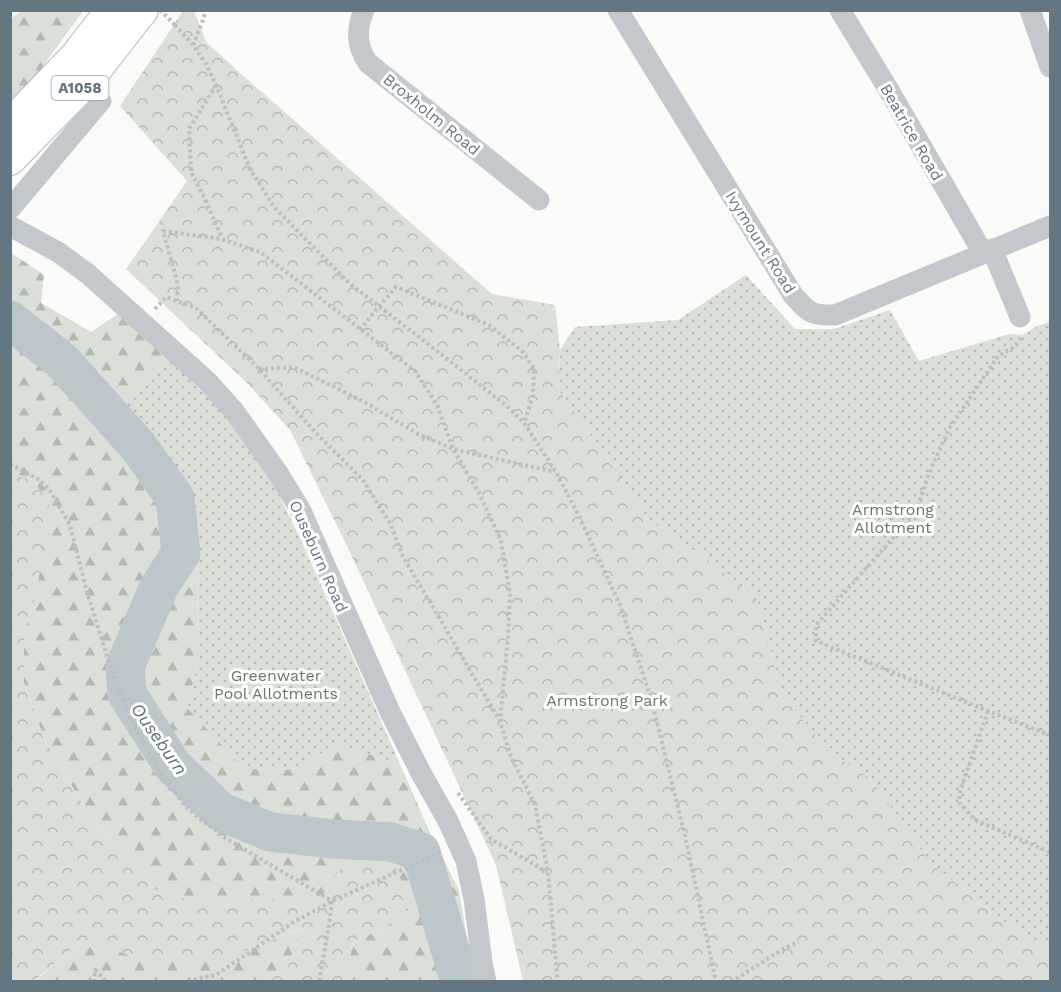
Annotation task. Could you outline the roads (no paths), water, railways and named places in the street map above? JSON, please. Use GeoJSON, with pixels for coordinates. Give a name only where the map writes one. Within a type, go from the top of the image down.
{"type":"FeatureCollection","features":[{"type":"Feature","properties":{"kind":"highway","name":"A1058"},"geometry":{"type":"LineString","coordinates":[[10,124],[76,55],[111,10]]}},
{"type":"Feature","properties":{"kind":"highway","name":"A1058"},"geometry":{"type":"LineString","coordinates":[[10,160],[90,78],[143,10]]}},
{"type":"Feature","properties":{"kind":"street","name":"Broxholm Road"},"geometry":{"type":"LineString","coordinates":[[364,10],[358,32],[361,53],[368,63],[539,200]]}},
{"type":"Feature","properties":{"kind":"street","name":"Ivymount Road"},"geometry":{"type":"LineString","coordinates":[[618,10],[793,295],[811,313],[821,316],[835,315],[1050,226]]}},
{"type":"Feature","properties":{"kind":"street","name":"Beatrice Road"},"geometry":{"type":"LineString","coordinates":[[840,10],[987,251],[1020,317]]}},
{"type":"Feature","properties":{"kind":"street"},"geometry":{"type":"LineString","coordinates":[[1030,10],[1050,68]]}},
{"type":"Feature","properties":{"kind":"street"},"geometry":{"type":"LineString","coordinates":[[10,210],[101,101]]}},
{"type":"Feature","properties":{"kind":"street","name":"Ouseburn Road"},"geometry":{"type":"LineString","coordinates":[[10,226],[58,252],[104,287],[207,381],[234,411],[278,473],[301,511],[390,712],[410,754],[448,821],[466,861],[486,981]]}},
{"type":"Feature","properties":{"kind":"waterway","name":"Ouseburn"},"geometry":{"type":"LineString","coordinates":[[10,320],[62,361],[138,446],[175,498],[181,553],[159,587],[125,666],[127,694],[173,766],[220,811],[270,832],[391,842],[421,852],[459,982]]}},
{"type":"Feature","properties":{"kind":"park label","name":"Armstrong Allotment"},"geometry":{"type":"Point","coordinates":[893,518]}},
{"type":"Feature","properties":{"kind":"park label","name":"Greenwater Pool Allotments"},"geometry":{"type":"Point","coordinates":[276,684]}},
{"type":"Feature","properties":{"kind":"park label","name":"Armstrong Park"},"geometry":{"type":"Point","coordinates":[607,700]}}]}
